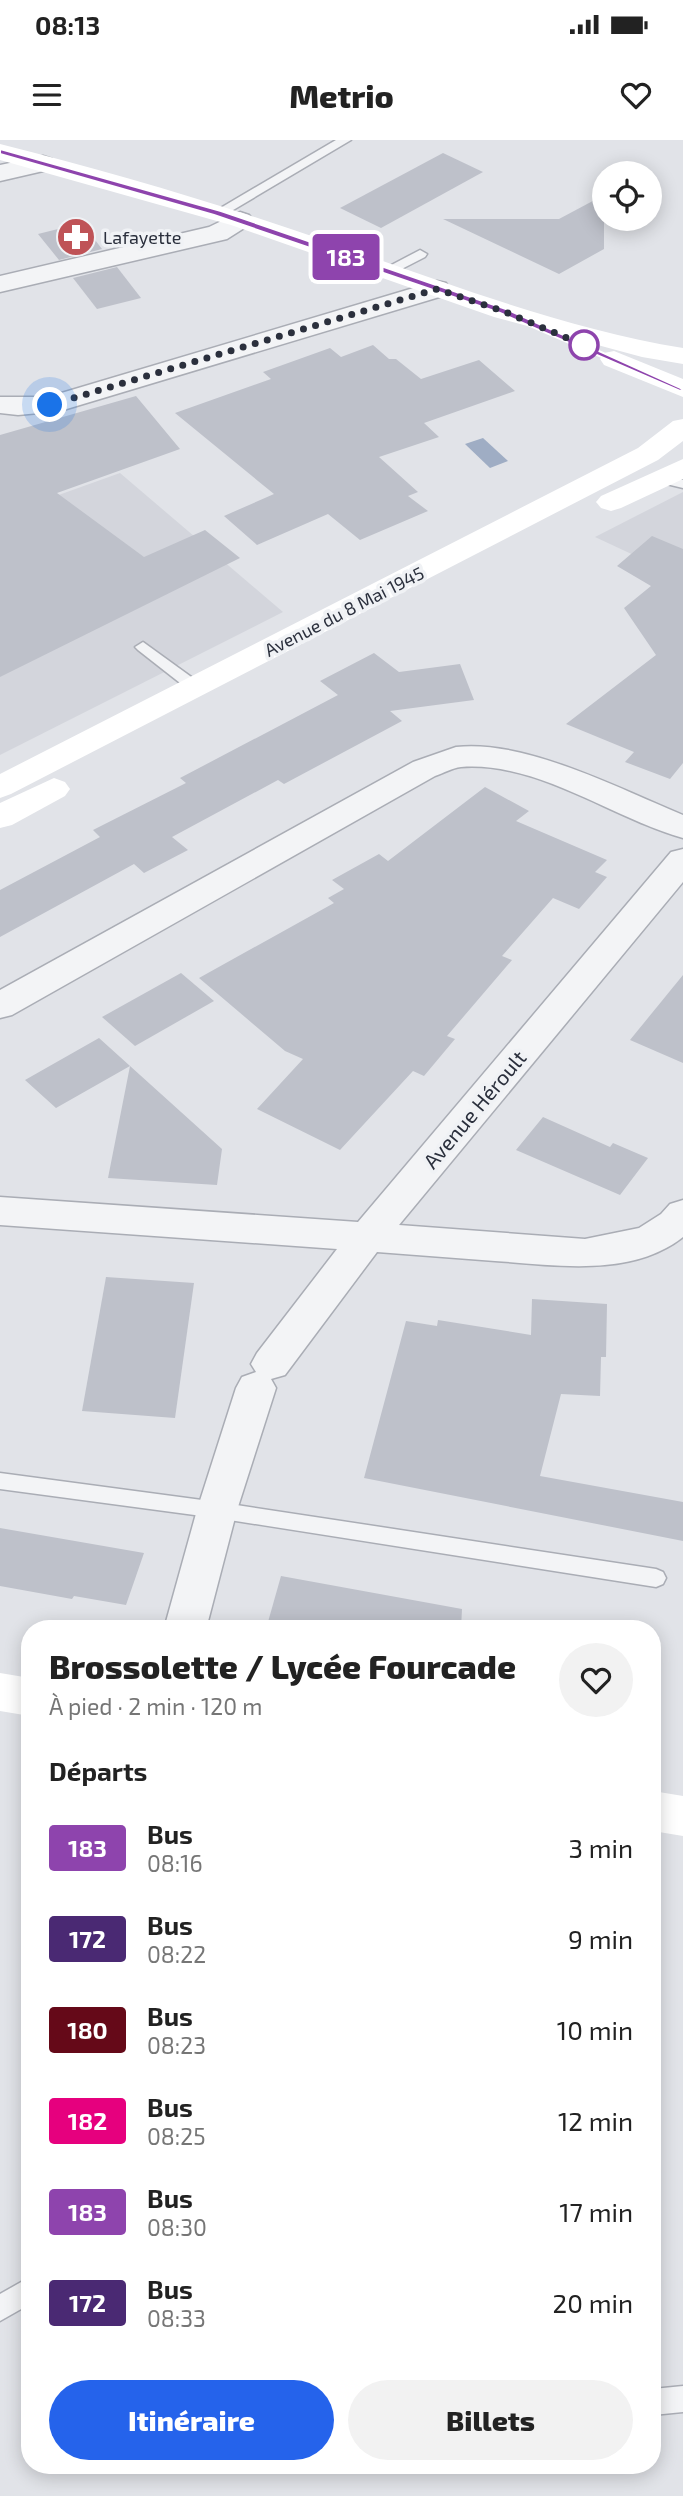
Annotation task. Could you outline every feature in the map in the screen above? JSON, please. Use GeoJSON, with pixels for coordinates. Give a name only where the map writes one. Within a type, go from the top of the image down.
{"type":"FeatureCollection","features":[{"type":"Feature","properties":{"kind":"main road"},"geometry":{"type":"LineString","coordinates":[[0,152],[229,217],[503,311],[652,351],[683,356]]}},
{"type":"Feature","properties":{"kind":"main road"},"geometry":{"type":"LineString","coordinates":[[503,311],[683,389]]}},
{"type":"Feature","properties":{"kind":"main road","name":"Avenue du 8 Mai 1945"},"geometry":{"type":"LineString","coordinates":[[0,817],[648,454],[683,427]]}},
{"type":"Feature","properties":{"kind":"main road","name":"Avenue du 8 Mai 1945"},"geometry":{"type":"LineString","coordinates":[[0,787],[195,687],[312,642],[675,477]]}},
{"type":"Feature","properties":{"kind":"main road"},"geometry":{"type":"LineString","coordinates":[[0,1692],[21,1696]]}},
{"type":"Feature","properties":{"kind":"main road"},"geometry":{"type":"LineString","coordinates":[[661,1812],[683,1816]]}},
{"type":"Feature","properties":{"kind":"street"},"geometry":{"type":"LineString","coordinates":[[0,173],[43,164]]}},
{"type":"Feature","properties":{"kind":"street"},"geometry":{"type":"LineString","coordinates":[[0,284],[218,233],[229,217]]}},
{"type":"Feature","properties":{"kind":"street"},"geometry":{"type":"LineString","coordinates":[[0,405],[50,405],[437,289]]}},
{"type":"Feature","properties":{"kind":"street"},"geometry":{"type":"LineString","coordinates":[[0,1006],[425,769],[458,757],[490,757],[539,770],[683,827]]}},
{"type":"Feature","properties":{"kind":"street","name":"Avenue Héroult"},"geometry":{"type":"LineString","coordinates":[[187,1620],[217,1510],[264,1376],[367,1238],[683,860]]}},
{"type":"Feature","properties":{"kind":"street"},"geometry":{"type":"LineString","coordinates":[[0,1211],[585,1253],[629,1248],[674,1226],[683,1213]]}},
{"type":"Feature","properties":{"kind":"lane"},"geometry":{"type":"LineString","coordinates":[[229,217],[345,140]]}},
{"type":"Feature","properties":{"kind":"lane"},"geometry":{"type":"LineString","coordinates":[[387,271],[420,254]]}},
{"type":"Feature","properties":{"kind":"lane"},"geometry":{"type":"LineString","coordinates":[[143,646],[195,687]]}},
{"type":"Feature","properties":{"kind":"lane"},"geometry":{"type":"LineString","coordinates":[[0,1481],[217,1510],[656,1578]]}},
{"type":"Feature","properties":{"kind":"lane"},"geometry":{"type":"LineString","coordinates":[[0,2309],[21,2295]]}},
{"type":"Feature","properties":{"kind":"lane"},"geometry":{"type":"LineString","coordinates":[[661,2401],[683,2399]]}},
{"type":"Feature","properties":{"kind":"shaded area"},"geometry":{"type":"Polygon","coordinates":[[[120,473],[283,612],[0,755],[0,516],[120,473]]]}},
{"type":"Feature","properties":{"kind":"shaded area"},"geometry":{"type":"Polygon","coordinates":[[[683,492],[683,578],[595,537],[683,492]]]}},
{"type":"Feature","properties":{"kind":"water"},"geometry":{"type":"Polygon","coordinates":[[[483,438],[508,461],[490,468],[465,444],[483,438]]]}},
{"type":"Feature","properties":{"kind":"building"},"geometry":{"type":"Polygon","coordinates":[[[443,153],[483,172],[381,228],[340,208],[443,153]]]}},
{"type":"Feature","properties":{"kind":"building"},"geometry":{"type":"Polygon","coordinates":[[[592,201],[592,231],[604,231],[604,249],[559,274],[443,219],[559,219],[592,201]]]}},
{"type":"Feature","properties":{"kind":"building"},"geometry":{"type":"Polygon","coordinates":[[[82,223],[102,249],[59,260],[38,234],[82,223]]]}},
{"type":"Feature","properties":{"kind":"building"},"geometry":{"type":"Polygon","coordinates":[[[117,267],[141,298],[97,309],[73,278],[117,267]]]}},
{"type":"Feature","properties":{"kind":"building"},"geometry":{"type":"Polygon","coordinates":[[[373,345],[389,359],[396,359],[421,379],[479,360],[515,391],[424,423],[439,437],[379,457],[418,492],[408,496],[428,511],[360,540],[328,514],[257,545],[224,516],[274,494],[175,413],[271,379],[263,372],[330,348],[341,357],[373,345]]]}},
{"type":"Feature","properties":{"kind":"building"},"geometry":{"type":"Polygon","coordinates":[[[136,396],[180,449],[57,493],[144,557],[205,530],[240,558],[0,677],[0,435],[136,396]]]}},
{"type":"Feature","properties":{"kind":"building"},"geometry":{"type":"Polygon","coordinates":[[[652,536],[683,549],[683,763],[670,779],[625,762],[634,752],[566,724],[656,655],[624,608],[651,586],[617,566],[652,536]]]}},
{"type":"Feature","properties":{"kind":"building"},"geometry":{"type":"Polygon","coordinates":[[[374,653],[399,672],[460,664],[474,700],[390,711],[402,721],[284,784],[278,780],[172,837],[188,850],[144,873],[134,864],[0,937],[0,890],[100,837],[93,830],[186,783],[180,778],[338,695],[320,681],[374,653]]]}},
{"type":"Feature","properties":{"kind":"building"},"geometry":{"type":"Polygon","coordinates":[[[485,787],[529,811],[516,821],[607,860],[595,872],[607,877],[579,909],[553,898],[502,956],[512,960],[447,1036],[455,1039],[424,1076],[413,1071],[340,1150],[257,1109],[303,1059],[285,1051],[199,978],[334,903],[328,898],[344,889],[332,880],[379,854],[388,861],[485,787]]]}},
{"type":"Feature","properties":{"kind":"building"},"geometry":{"type":"Polygon","coordinates":[[[181,973],[214,1001],[135,1046],[102,1017],[181,973]]]}},
{"type":"Feature","properties":{"kind":"building"},"geometry":{"type":"Polygon","coordinates":[[[683,975],[683,1063],[630,1040],[683,975]]]}},
{"type":"Feature","properties":{"kind":"building"},"geometry":{"type":"Polygon","coordinates":[[[99,1038],[222,1149],[217,1185],[108,1178],[130,1066],[56,1108],[25,1080],[99,1038]]]}},
{"type":"Feature","properties":{"kind":"building"},"geometry":{"type":"Polygon","coordinates":[[[543,1117],[610,1147],[613,1143],[648,1158],[620,1195],[516,1150],[543,1117]]]}},
{"type":"Feature","properties":{"kind":"building"},"geometry":{"type":"Polygon","coordinates":[[[106,1277],[194,1283],[175,1418],[82,1411],[106,1277]]]}},
{"type":"Feature","properties":{"kind":"building"},"geometry":{"type":"Polygon","coordinates":[[[532,1299],[607,1304],[606,1357],[601,1357],[600,1396],[561,1394],[540,1476],[683,1502],[683,1541],[364,1478],[406,1321],[437,1326],[438,1320],[531,1335],[532,1299]]]}},
{"type":"Feature","properties":{"kind":"building"},"geometry":{"type":"Polygon","coordinates":[[[0,1528],[144,1553],[126,1605],[74,1596],[72,1599],[0,1586],[0,1528]]]}},
{"type":"Feature","properties":{"kind":"building"},"geometry":{"type":"Polygon","coordinates":[[[281,1576],[462,1609],[461,1620],[269,1620],[281,1576]]]}},
{"type":"Feature","properties":{"kind":"bus line","name":"183"},"geometry":{"type":"LineString","coordinates":[[0,152],[218,213],[503,311],[683,389]]}},
{"type":"Feature","properties":{"kind":"place","name":"Lafayette"},"geometry":{"type":"Point","coordinates":[76,237]}},
{"type":"Feature","properties":{"kind":"route"},"geometry":{"type":"LineString","coordinates":[[50,405],[437,289],[503,311],[584,345]]}}]}
